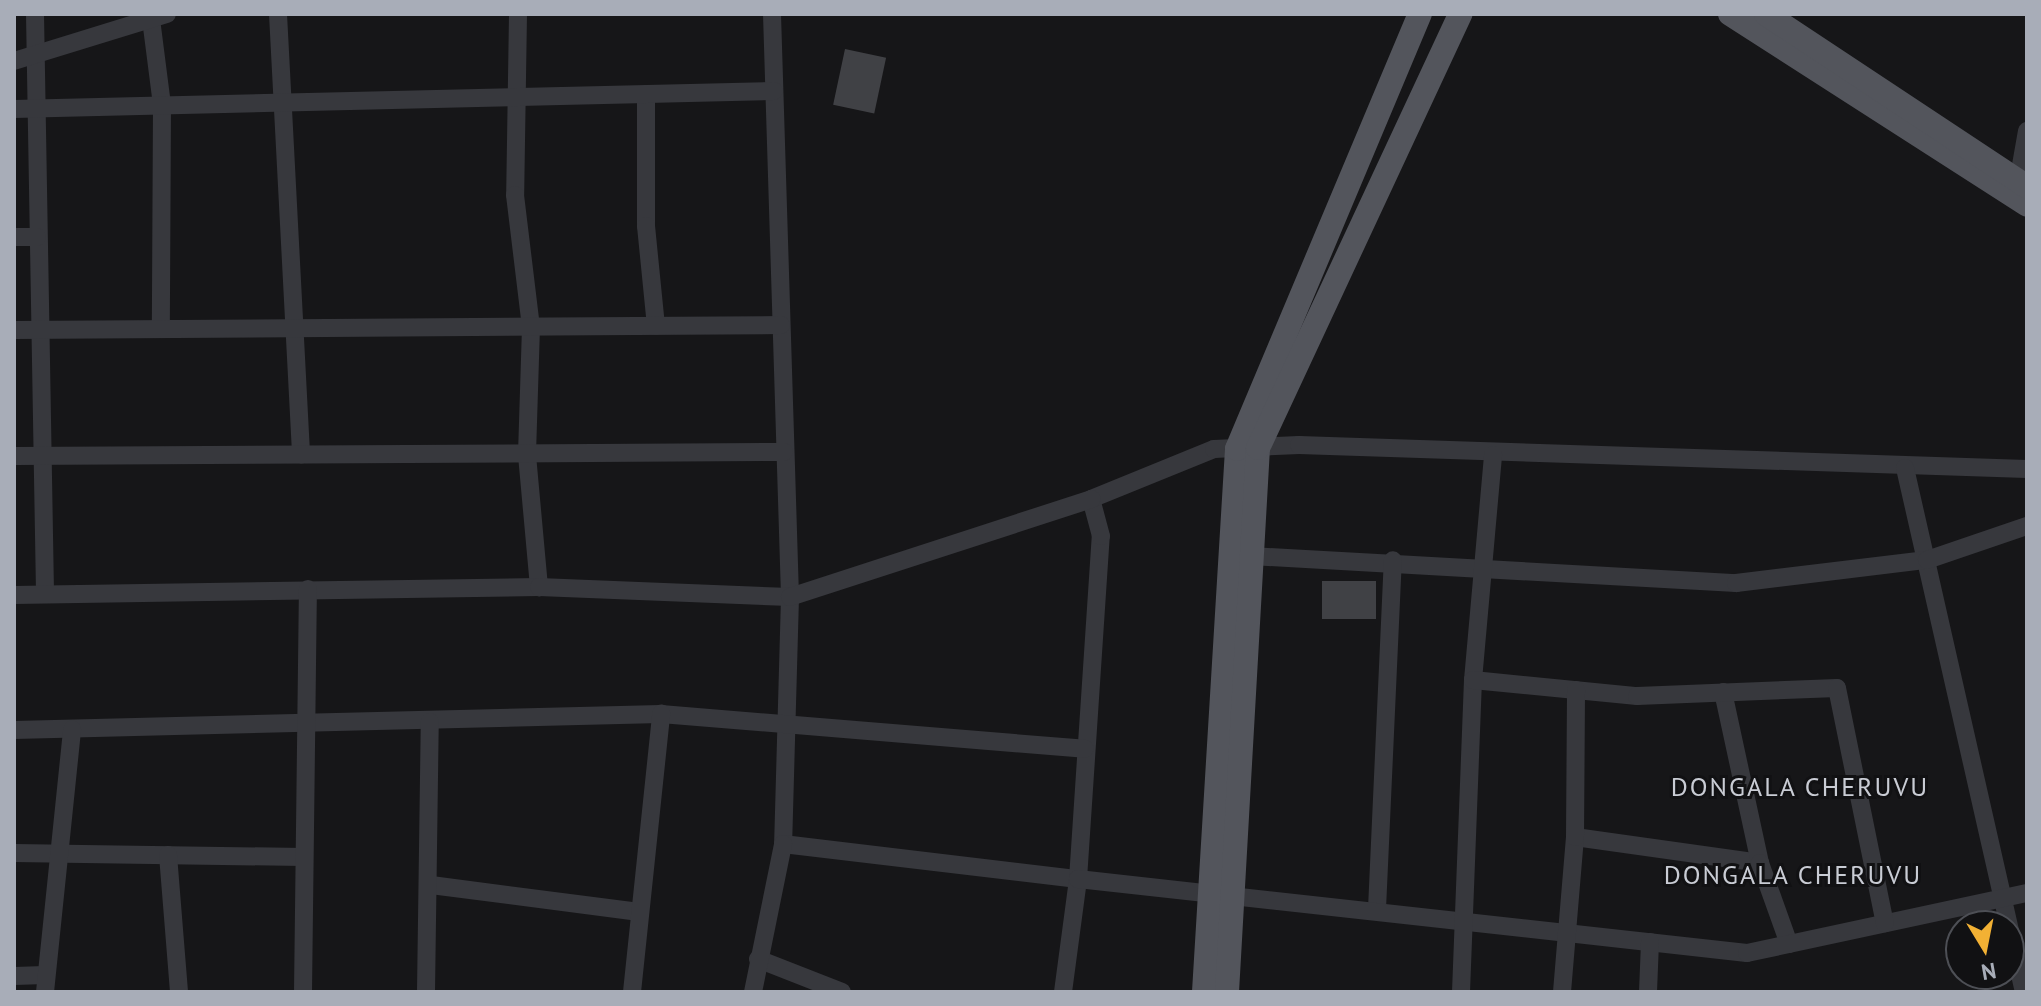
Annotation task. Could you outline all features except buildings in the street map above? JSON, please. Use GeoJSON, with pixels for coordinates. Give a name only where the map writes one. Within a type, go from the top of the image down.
{"type":"FeatureCollection","features":[{"type":"Feature","properties":{"kind":"main road"},"geometry":{"type":"LineString","coordinates":[[1227,992],[1223,891],[1247,448],[1420,14]]}},
{"type":"Feature","properties":{"kind":"main road"},"geometry":{"type":"LineString","coordinates":[[1204,992],[1223,891],[1251,556],[1247,448],[1460,14]]}},
{"type":"Feature","properties":{"kind":"main road"},"geometry":{"type":"LineString","coordinates":[[1730,14],[2027,205]]}},
{"type":"Feature","properties":{"kind":"main road"},"geometry":{"type":"LineString","coordinates":[[1766,14],[2022,184]]}},
{"type":"Feature","properties":{"kind":"street"},"geometry":{"type":"LineString","coordinates":[[35,14],[38,53],[35,108],[36,330],[48,456],[45,594]]}},
{"type":"Feature","properties":{"kind":"street"},"geometry":{"type":"LineString","coordinates":[[278,14],[285,101],[301,454]]}},
{"type":"Feature","properties":{"kind":"street"},"geometry":{"type":"LineString","coordinates":[[518,14],[515,195],[531,327],[528,453],[539,587]]}},
{"type":"Feature","properties":{"kind":"street"},"geometry":{"type":"LineString","coordinates":[[753,992],[783,844],[790,597],[772,14]]}},
{"type":"Feature","properties":{"kind":"street"},"geometry":{"type":"LineString","coordinates":[[14,61],[159,16],[162,105],[161,329]]}},
{"type":"Feature","properties":{"kind":"street"},"geometry":{"type":"LineString","coordinates":[[14,109],[774,91]]}},
{"type":"Feature","properties":{"kind":"street"},"geometry":{"type":"LineString","coordinates":[[646,94],[646,226],[656,326]]}},
{"type":"Feature","properties":{"kind":"street"},"geometry":{"type":"LineString","coordinates":[[2022,184],[2027,131]]}},
{"type":"Feature","properties":{"kind":"street"},"geometry":{"type":"LineString","coordinates":[[14,237],[37,237]]}},
{"type":"Feature","properties":{"kind":"street"},"geometry":{"type":"LineString","coordinates":[[14,330],[781,325]]}},
{"type":"Feature","properties":{"kind":"street"},"geometry":{"type":"LineString","coordinates":[[14,595],[539,587],[790,597],[1091,499],[1214,449],[2027,469]]}},
{"type":"Feature","properties":{"kind":"street"},"geometry":{"type":"LineString","coordinates":[[14,456],[784,452]]}},
{"type":"Feature","properties":{"kind":"street"},"geometry":{"type":"LineString","coordinates":[[1461,992],[1467,920],[1473,680],[1493,455]]}},
{"type":"Feature","properties":{"kind":"street"},"geometry":{"type":"LineString","coordinates":[[1905,468],[2024,992]]}},
{"type":"Feature","properties":{"kind":"street"},"geometry":{"type":"LineString","coordinates":[[1063,992],[1078,879],[1101,536],[1091,499]]}},
{"type":"Feature","properties":{"kind":"street"},"geometry":{"type":"LineString","coordinates":[[1251,556],[1484,564],[1736,583],[1927,560],[2027,526]]}},
{"type":"Feature","properties":{"kind":"street"},"geometry":{"type":"LineString","coordinates":[[1377,909],[1393,560]]}},
{"type":"Feature","properties":{"kind":"street"},"geometry":{"type":"LineString","coordinates":[[303,992],[308,589]]}},
{"type":"Feature","properties":{"kind":"street"},"geometry":{"type":"LineString","coordinates":[[1473,680],[1576,690],[1723,692],[1837,688],[1885,923]]}},
{"type":"Feature","properties":{"kind":"street"},"geometry":{"type":"LineString","coordinates":[[1562,992],[1575,837],[1576,690]]}},
{"type":"Feature","properties":{"kind":"street"},"geometry":{"type":"LineString","coordinates":[[1723,692],[1760,863],[1789,944]]}},
{"type":"Feature","properties":{"kind":"street"},"geometry":{"type":"LineString","coordinates":[[14,730],[661,714],[1085,749]]}},
{"type":"Feature","properties":{"kind":"street"},"geometry":{"type":"LineString","coordinates":[[632,992],[661,714]]}},
{"type":"Feature","properties":{"kind":"street"},"geometry":{"type":"LineString","coordinates":[[426,992],[431,885],[430,722]]}},
{"type":"Feature","properties":{"kind":"street"},"geometry":{"type":"LineString","coordinates":[[14,976],[45,984],[72,729]]}},
{"type":"Feature","properties":{"kind":"street"},"geometry":{"type":"LineString","coordinates":[[1575,837],[1760,863]]}},
{"type":"Feature","properties":{"kind":"street"},"geometry":{"type":"LineString","coordinates":[[783,844],[1078,879],[1223,891],[1747,953],[2027,893]]}},
{"type":"Feature","properties":{"kind":"street"},"geometry":{"type":"LineString","coordinates":[[14,853],[304,857]]}},
{"type":"Feature","properties":{"kind":"street"},"geometry":{"type":"LineString","coordinates":[[168,855],[179,992]]}},
{"type":"Feature","properties":{"kind":"street"},"geometry":{"type":"LineString","coordinates":[[431,885],[639,912]]}},
{"type":"Feature","properties":{"kind":"street"},"geometry":{"type":"LineString","coordinates":[[1648,992],[1650,942]]}},
{"type":"Feature","properties":{"kind":"street"},"geometry":{"type":"LineString","coordinates":[[758,959],[842,992]]}},
{"type":"Feature","properties":{"kind":"district","name":"DONGALA CHERUVU"},"geometry":{"type":"Point","coordinates":[1800,787]}},
{"type":"Feature","properties":{"kind":"district","name":"DONGALA CHERUVU"},"geometry":{"type":"Point","coordinates":[1793,875]}}]}
